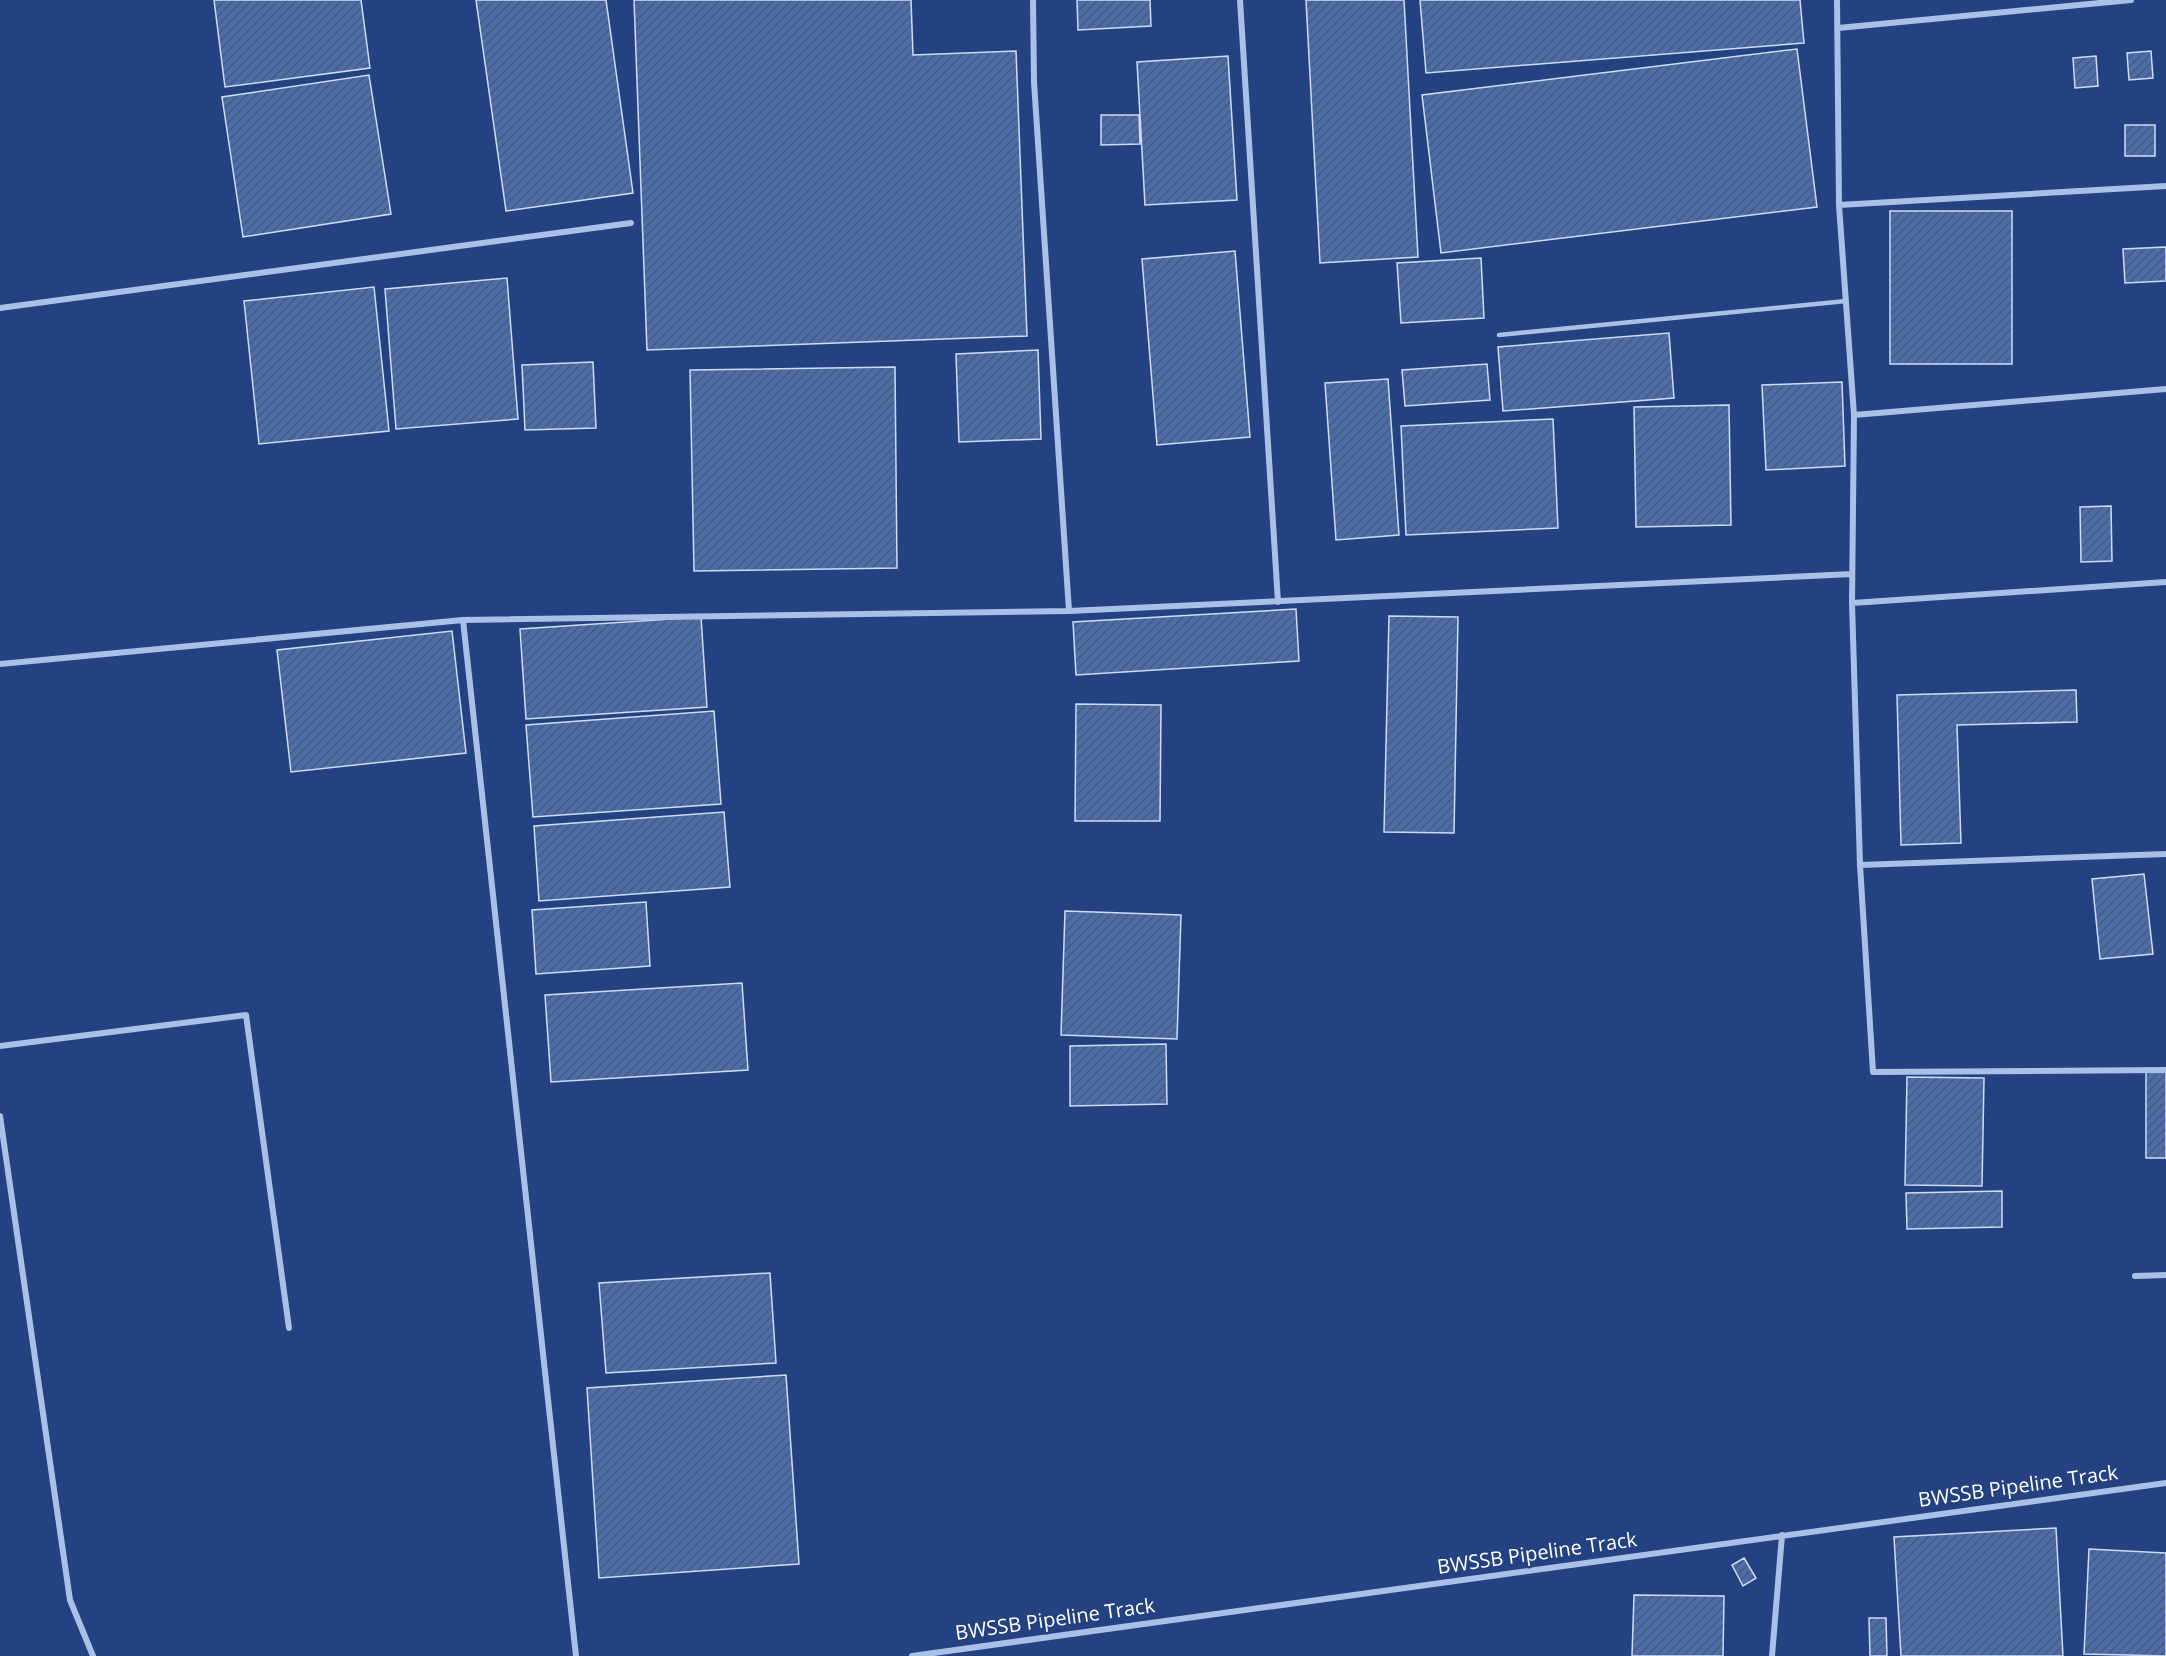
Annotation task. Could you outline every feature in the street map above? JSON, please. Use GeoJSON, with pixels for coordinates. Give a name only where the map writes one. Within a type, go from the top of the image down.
{"type":"FeatureCollection","features":[{"type":"Feature","properties":{"kind":"street"},"geometry":{"type":"LineString","coordinates":[[1033,0],[1034,82],[1069,611]]}},
{"type":"Feature","properties":{"kind":"street"},"geometry":{"type":"LineString","coordinates":[[1240,0],[1278,602]]}},
{"type":"Feature","properties":{"kind":"street"},"geometry":{"type":"LineString","coordinates":[[1837,0],[1839,205],[1854,415],[1852,603],[1860,866],[1873,1072],[2166,1070]]}},
{"type":"Feature","properties":{"kind":"street"},"geometry":{"type":"LineString","coordinates":[[1838,28],[2131,0]]}},
{"type":"Feature","properties":{"kind":"street"},"geometry":{"type":"LineString","coordinates":[[1839,205],[2166,186]]}},
{"type":"Feature","properties":{"kind":"street"},"geometry":{"type":"LineString","coordinates":[[0,308],[631,223]]}},
{"type":"Feature","properties":{"kind":"street"},"geometry":{"type":"LineString","coordinates":[[1854,415],[2166,389]]}},
{"type":"Feature","properties":{"kind":"street"},"geometry":{"type":"LineString","coordinates":[[0,664],[463,620],[1069,611],[1852,574]]}},
{"type":"Feature","properties":{"kind":"street"},"geometry":{"type":"LineString","coordinates":[[1852,603],[2166,582]]}},
{"type":"Feature","properties":{"kind":"street"},"geometry":{"type":"LineString","coordinates":[[463,620],[576,1656]]}},
{"type":"Feature","properties":{"kind":"street"},"geometry":{"type":"LineString","coordinates":[[1860,866],[2166,854]]}},
{"type":"Feature","properties":{"kind":"street"},"geometry":{"type":"LineString","coordinates":[[0,1046],[246,1015],[289,1328]]}},
{"type":"Feature","properties":{"kind":"street"},"geometry":{"type":"LineString","coordinates":[[0,1116],[70,1600],[93,1656]]}},
{"type":"Feature","properties":{"kind":"street"},"geometry":{"type":"LineString","coordinates":[[2135,1276],[2166,1275]]}},
{"type":"Feature","properties":{"kind":"street","name":"BWSSB Pipeline Track"},"geometry":{"type":"LineString","coordinates":[[912,1656],[2166,1483]]}},
{"type":"Feature","properties":{"kind":"street"},"geometry":{"type":"LineString","coordinates":[[1772,1656],[1782,1535]]}},
{"type":"Feature","properties":{"kind":"lane"},"geometry":{"type":"LineString","coordinates":[[1499,335],[1846,301]]}},
{"type":"Feature","properties":{"kind":"building"},"geometry":{"type":"Polygon","coordinates":[[[214,0],[361,0],[370,68],[225,87],[214,0]]]}},
{"type":"Feature","properties":{"kind":"building"},"geometry":{"type":"Polygon","coordinates":[[[476,0],[606,0],[633,193],[506,211],[476,0]]]}},
{"type":"Feature","properties":{"kind":"building"},"geometry":{"type":"Polygon","coordinates":[[[634,0],[911,0],[913,55],[1016,51],[1027,336],[647,350],[634,0]]]}},
{"type":"Feature","properties":{"kind":"building"},"geometry":{"type":"Polygon","coordinates":[[[1077,0],[1150,0],[1151,26],[1078,30],[1077,0]]]}},
{"type":"Feature","properties":{"kind":"building"},"geometry":{"type":"Polygon","coordinates":[[[1306,0],[1404,0],[1418,257],[1320,263],[1306,0]]]}},
{"type":"Feature","properties":{"kind":"building"},"geometry":{"type":"Polygon","coordinates":[[[1420,0],[1800,0],[1804,43],[1426,73],[1420,0]]]}},
{"type":"Feature","properties":{"kind":"building"},"geometry":{"type":"Polygon","coordinates":[[[1797,49],[1817,207],[1441,253],[1422,95],[1797,49]]]}},
{"type":"Feature","properties":{"kind":"building"},"geometry":{"type":"Polygon","coordinates":[[[2151,51],[2153,78],[2129,80],[2127,53],[2151,51]]]}},
{"type":"Feature","properties":{"kind":"building"},"geometry":{"type":"Polygon","coordinates":[[[1228,56],[1237,200],[1145,205],[1137,62],[1228,56]]]}},
{"type":"Feature","properties":{"kind":"building"},"geometry":{"type":"Polygon","coordinates":[[[2096,56],[2098,86],[2075,88],[2073,58],[2096,56]]]}},
{"type":"Feature","properties":{"kind":"building"},"geometry":{"type":"Polygon","coordinates":[[[369,75],[391,214],[243,237],[222,97],[369,75]]]}},
{"type":"Feature","properties":{"kind":"building"},"geometry":{"type":"Polygon","coordinates":[[[1101,115],[1139,115],[1140,144],[1101,145],[1101,115]]]}},
{"type":"Feature","properties":{"kind":"building"},"geometry":{"type":"Polygon","coordinates":[[[2125,125],[2155,125],[2155,156],[2125,156],[2125,125]]]}},
{"type":"Feature","properties":{"kind":"building"},"geometry":{"type":"Polygon","coordinates":[[[1890,211],[2012,211],[2012,364],[1890,364],[1890,211]]]}},
{"type":"Feature","properties":{"kind":"building"},"geometry":{"type":"Polygon","coordinates":[[[2166,247],[2166,281],[2125,283],[2123,249],[2166,247]]]}},
{"type":"Feature","properties":{"kind":"building"},"geometry":{"type":"Polygon","coordinates":[[[1235,251],[1250,437],[1157,445],[1142,259],[1235,251]]]}},
{"type":"Feature","properties":{"kind":"building"},"geometry":{"type":"Polygon","coordinates":[[[1481,258],[1484,318],[1401,323],[1397,263],[1481,258]]]}},
{"type":"Feature","properties":{"kind":"building"},"geometry":{"type":"Polygon","coordinates":[[[507,278],[518,419],[396,429],[385,289],[507,278]]]}},
{"type":"Feature","properties":{"kind":"building"},"geometry":{"type":"Polygon","coordinates":[[[374,287],[389,431],[259,444],[244,301],[374,287]]]}},
{"type":"Feature","properties":{"kind":"building"},"geometry":{"type":"Polygon","coordinates":[[[1669,333],[1674,398],[1503,411],[1498,347],[1669,333]]]}},
{"type":"Feature","properties":{"kind":"building"},"geometry":{"type":"Polygon","coordinates":[[[1038,350],[1041,439],[959,442],[956,354],[1038,350]]]}},
{"type":"Feature","properties":{"kind":"building"},"geometry":{"type":"Polygon","coordinates":[[[593,362],[596,428],[525,430],[522,365],[593,362]]]}},
{"type":"Feature","properties":{"kind":"building"},"geometry":{"type":"Polygon","coordinates":[[[1487,364],[1490,400],[1405,406],[1402,370],[1487,364]]]}},
{"type":"Feature","properties":{"kind":"building"},"geometry":{"type":"Polygon","coordinates":[[[895,367],[897,568],[694,571],[690,370],[895,367]]]}},
{"type":"Feature","properties":{"kind":"building"},"geometry":{"type":"Polygon","coordinates":[[[1388,379],[1399,535],[1336,540],[1325,383],[1388,379]]]}},
{"type":"Feature","properties":{"kind":"building"},"geometry":{"type":"Polygon","coordinates":[[[1842,382],[1845,466],[1766,470],[1762,385],[1842,382]]]}},
{"type":"Feature","properties":{"kind":"building"},"geometry":{"type":"Polygon","coordinates":[[[1729,405],[1731,525],[1636,527],[1634,407],[1729,405]]]}},
{"type":"Feature","properties":{"kind":"building"},"geometry":{"type":"Polygon","coordinates":[[[1553,419],[1558,528],[1406,535],[1401,426],[1553,419]]]}},
{"type":"Feature","properties":{"kind":"building"},"geometry":{"type":"Polygon","coordinates":[[[2111,506],[2112,561],[2081,562],[2080,507],[2111,506]]]}},
{"type":"Feature","properties":{"kind":"building"},"geometry":{"type":"Polygon","coordinates":[[[1296,609],[1299,661],[1076,675],[1073,622],[1296,609]]]}},
{"type":"Feature","properties":{"kind":"building"},"geometry":{"type":"Polygon","coordinates":[[[1389,616],[1458,617],[1454,833],[1384,832],[1389,616]]]}},
{"type":"Feature","properties":{"kind":"building"},"geometry":{"type":"Polygon","coordinates":[[[701,617],[707,707],[526,719],[520,629],[701,617]]]}},
{"type":"Feature","properties":{"kind":"building"},"geometry":{"type":"Polygon","coordinates":[[[452,631],[466,753],[291,772],[277,650],[452,631]]]}},
{"type":"Feature","properties":{"kind":"building"},"geometry":{"type":"Polygon","coordinates":[[[2076,690],[2077,722],[1957,725],[1961,843],[1901,845],[1897,695],[2076,690]]]}},
{"type":"Feature","properties":{"kind":"building"},"geometry":{"type":"Polygon","coordinates":[[[1076,704],[1161,705],[1160,821],[1075,821],[1076,704]]]}},
{"type":"Feature","properties":{"kind":"building"},"geometry":{"type":"Polygon","coordinates":[[[714,711],[721,804],[533,817],[526,725],[714,711]]]}},
{"type":"Feature","properties":{"kind":"building"},"geometry":{"type":"Polygon","coordinates":[[[724,812],[730,887],[539,901],[534,826],[724,812]]]}},
{"type":"Feature","properties":{"kind":"building"},"geometry":{"type":"Polygon","coordinates":[[[2144,874],[2153,954],[2100,959],[2092,879],[2144,874]]]}},
{"type":"Feature","properties":{"kind":"building"},"geometry":{"type":"Polygon","coordinates":[[[646,902],[650,966],[536,974],[532,910],[646,902]]]}},
{"type":"Feature","properties":{"kind":"building"},"geometry":{"type":"Polygon","coordinates":[[[1065,911],[1181,915],[1177,1039],[1061,1035],[1065,911]]]}},
{"type":"Feature","properties":{"kind":"building"},"geometry":{"type":"Polygon","coordinates":[[[742,983],[748,1070],[551,1082],[545,995],[742,983]]]}},
{"type":"Feature","properties":{"kind":"building"},"geometry":{"type":"Polygon","coordinates":[[[1166,1044],[1167,1104],[1070,1106],[1070,1046],[1166,1044]]]}},
{"type":"Feature","properties":{"kind":"building"},"geometry":{"type":"Polygon","coordinates":[[[2166,1070],[2166,1158],[2146,1158],[2146,1071],[2166,1070]]]}},
{"type":"Feature","properties":{"kind":"building"},"geometry":{"type":"Polygon","coordinates":[[[1907,1077],[1984,1078],[1982,1186],[1905,1185],[1907,1077]]]}},
{"type":"Feature","properties":{"kind":"building"},"geometry":{"type":"Polygon","coordinates":[[[2002,1191],[2002,1227],[1907,1229],[1906,1193],[2002,1191]]]}},
{"type":"Feature","properties":{"kind":"building"},"geometry":{"type":"Polygon","coordinates":[[[770,1273],[776,1363],[606,1373],[599,1283],[770,1273]]]}},
{"type":"Feature","properties":{"kind":"building"},"geometry":{"type":"Polygon","coordinates":[[[786,1375],[799,1564],[599,1578],[587,1388],[786,1375]]]}},
{"type":"Feature","properties":{"kind":"building"},"geometry":{"type":"Polygon","coordinates":[[[2056,1528],[2063,1656],[1901,1656],[1894,1537],[2056,1528]]]}},
{"type":"Feature","properties":{"kind":"building"},"geometry":{"type":"Polygon","coordinates":[[[2089,1549],[2166,1553],[2166,1656],[2084,1654],[2089,1549]]]}},
{"type":"Feature","properties":{"kind":"building"},"geometry":{"type":"Polygon","coordinates":[[[1744,1558],[1756,1578],[1743,1586],[1732,1565],[1744,1558]]]}},
{"type":"Feature","properties":{"kind":"building"},"geometry":{"type":"Polygon","coordinates":[[[1634,1595],[1724,1596],[1723,1656],[1632,1656],[1634,1595]]]}},
{"type":"Feature","properties":{"kind":"building"},"geometry":{"type":"Polygon","coordinates":[[[1869,1618],[1886,1618],[1887,1656],[1870,1656],[1869,1618]]]}}]}
